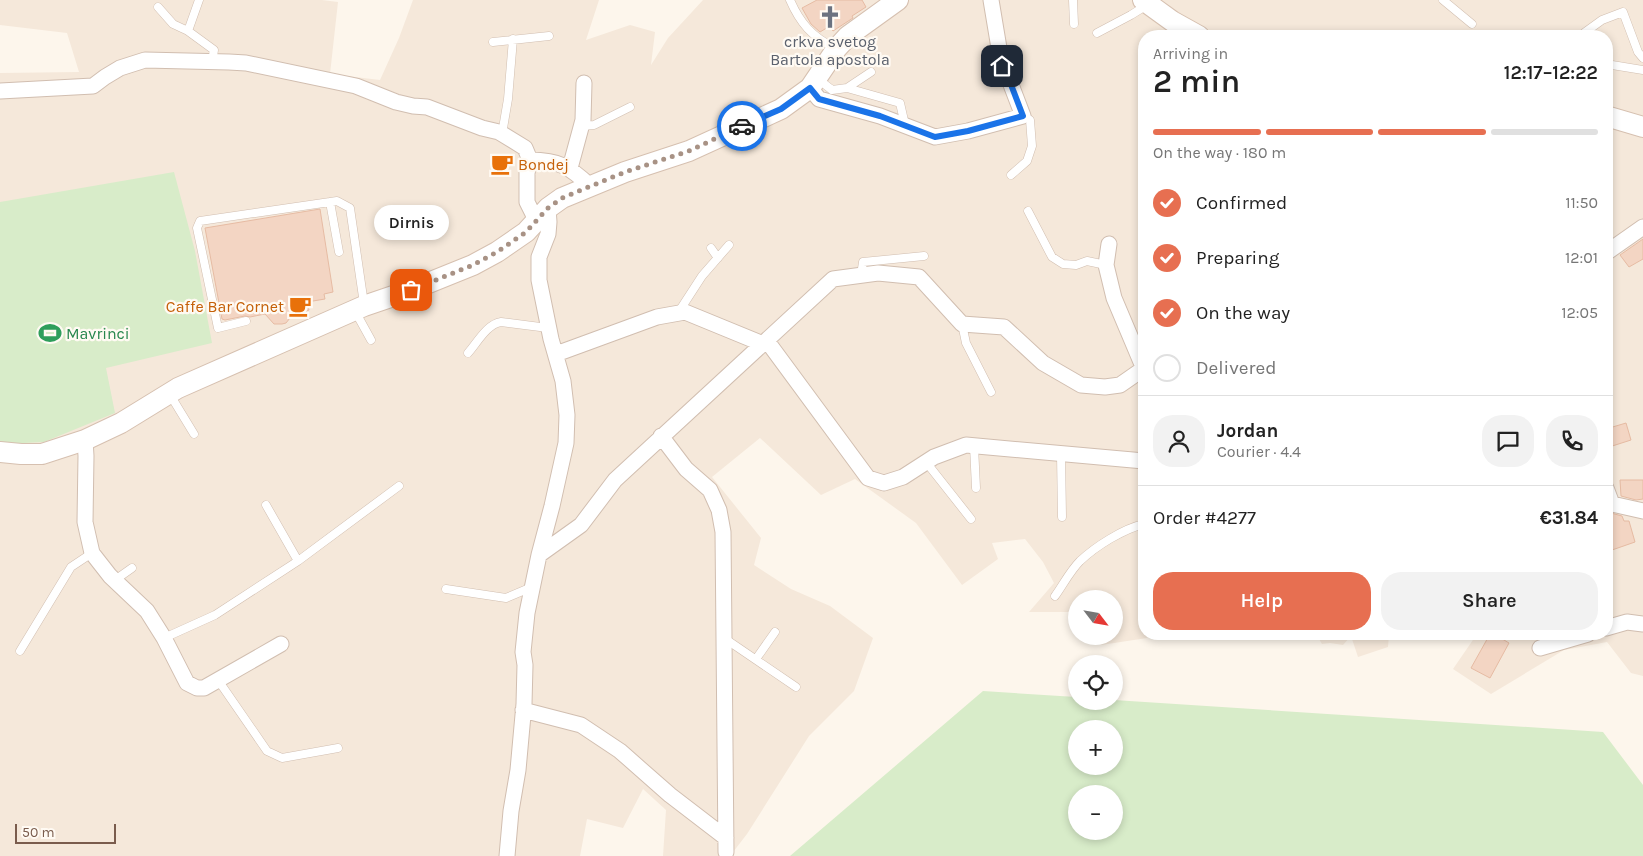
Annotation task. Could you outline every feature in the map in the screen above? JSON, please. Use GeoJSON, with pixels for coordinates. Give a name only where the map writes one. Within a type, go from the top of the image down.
{"type":"FeatureCollection","features":[{"type":"Feature","properties":{"kind":"street"},"geometry":{"type":"LineString","coordinates":[[0,452],[42,454],[85,440],[121,423],[169,393],[211,373],[360,308],[473,265],[513,242],[562,198],[625,172],[689,151],[781,109],[813,83],[837,48],[848,36],[898,0]]}},
{"type":"Feature","properties":{"kind":"street"},"geometry":{"type":"LineString","coordinates":[[813,83],[819,99],[880,116],[935,137],[968,131],[1023,116],[1002,66],[991,0]]}},
{"type":"Feature","properties":{"kind":"street"},"geometry":{"type":"LineString","coordinates":[[1149,1],[1172,20],[1189,30]]}},
{"type":"Feature","properties":{"kind":"street"},"geometry":{"type":"LineString","coordinates":[[0,91],[94,86],[104,77],[120,68],[145,60],[173,59],[246,63],[356,86],[396,102],[427,107],[502,134],[525,148],[530,160],[527,173],[527,202],[549,222],[548,234],[539,257],[539,280],[548,328],[564,381],[567,408],[566,443],[532,587],[524,636],[523,710],[518,770],[511,811],[507,856]]}},
{"type":"Feature","properties":{"kind":"street"},"geometry":{"type":"LineString","coordinates":[[570,168],[581,126],[584,107],[584,83]]}},
{"type":"Feature","properties":{"kind":"street"},"geometry":{"type":"LineString","coordinates":[[1613,118],[1643,127]]}},
{"type":"Feature","properties":{"kind":"street"},"geometry":{"type":"LineString","coordinates":[[530,160],[541,160],[570,168],[590,186]]}},
{"type":"Feature","properties":{"kind":"street"},"geometry":{"type":"LineString","coordinates":[[1613,248],[1643,227]]}},
{"type":"Feature","properties":{"kind":"street"},"geometry":{"type":"LineString","coordinates":[[1109,244],[1106,265],[1114,298],[1138,357]]}},
{"type":"Feature","properties":{"kind":"street"},"geometry":{"type":"LineString","coordinates":[[539,556],[581,524],[615,480],[833,279],[878,273],[920,277],[962,324],[1004,327],[1043,362],[1081,385],[1105,387],[1120,385],[1138,372]]}},
{"type":"Feature","properties":{"kind":"street"},"geometry":{"type":"LineString","coordinates":[[556,354],[656,317],[685,312],[764,343],[868,478],[884,483],[903,477],[934,457],[966,445],[1138,460]]}},
{"type":"Feature","properties":{"kind":"street"},"geometry":{"type":"LineString","coordinates":[[523,710],[581,725],[620,751],[726,845],[723,532],[720,510],[710,490],[686,469],[661,436]]}},
{"type":"Feature","properties":{"kind":"street"},"geometry":{"type":"LineString","coordinates":[[85,440],[84,522],[92,554],[115,580],[147,611],[164,638],[187,683],[197,688],[204,688],[280,644]]}},
{"type":"Feature","properties":{"kind":"street"},"geometry":{"type":"LineString","coordinates":[[1613,504],[1643,512]]}},
{"type":"Feature","properties":{"kind":"street"},"geometry":{"type":"LineString","coordinates":[[1613,626],[1627,622],[1643,624]]}},
{"type":"Feature","properties":{"kind":"street"},"geometry":{"type":"LineString","coordinates":[[1540,648],[1567,640]]}},
{"type":"Feature","properties":{"kind":"lane"},"geometry":{"type":"LineString","coordinates":[[188,31],[199,0]]}},
{"type":"Feature","properties":{"kind":"lane"},"geometry":{"type":"LineString","coordinates":[[790,0],[807,29],[822,41],[837,48]]}},
{"type":"Feature","properties":{"kind":"lane"},"geometry":{"type":"LineString","coordinates":[[1073,0],[1074,24]]}},
{"type":"Feature","properties":{"kind":"lane"},"geometry":{"type":"LineString","coordinates":[[1443,0],[1472,24]]}},
{"type":"Feature","properties":{"kind":"lane"},"geometry":{"type":"LineString","coordinates":[[1097,33],[1132,15],[1149,1]]}},
{"type":"Feature","properties":{"kind":"lane"},"geometry":{"type":"LineString","coordinates":[[158,7],[173,24],[188,31],[214,50],[212,62]]}},
{"type":"Feature","properties":{"kind":"lane"},"geometry":{"type":"LineString","coordinates":[[1588,30],[1602,20],[1623,12],[1638,52],[1643,58]]}},
{"type":"Feature","properties":{"kind":"lane"},"geometry":{"type":"LineString","coordinates":[[493,42],[549,36]]}},
{"type":"Feature","properties":{"kind":"lane"},"geometry":{"type":"LineString","coordinates":[[502,134],[508,99],[513,39]]}},
{"type":"Feature","properties":{"kind":"lane"},"geometry":{"type":"LineString","coordinates":[[1613,65],[1643,70]]}},
{"type":"Feature","properties":{"kind":"lane"},"geometry":{"type":"LineString","coordinates":[[847,88],[871,72]]}},
{"type":"Feature","properties":{"kind":"lane"},"geometry":{"type":"LineString","coordinates":[[813,83],[832,90],[847,88],[900,103],[905,125]]}},
{"type":"Feature","properties":{"kind":"lane"},"geometry":{"type":"LineString","coordinates":[[581,126],[594,124],[630,107]]}},
{"type":"Feature","properties":{"kind":"lane"},"geometry":{"type":"LineString","coordinates":[[1011,175],[1027,161],[1032,146],[1030,120],[1023,116]]}},
{"type":"Feature","properties":{"kind":"lane"},"geometry":{"type":"LineString","coordinates":[[330,202],[339,252]]}},
{"type":"Feature","properties":{"kind":"lane"},"geometry":{"type":"LineString","coordinates":[[246,322],[218,328],[197,228],[200,221],[337,202],[350,208],[360,308],[370,340]]}},
{"type":"Feature","properties":{"kind":"lane"},"geometry":{"type":"LineString","coordinates":[[1028,211],[1052,257],[1063,264],[1076,265],[1087,261],[1106,265]]}},
{"type":"Feature","properties":{"kind":"lane"},"geometry":{"type":"LineString","coordinates":[[677,314],[702,276],[729,245]]}},
{"type":"Feature","properties":{"kind":"lane"},"geometry":{"type":"LineString","coordinates":[[711,248],[718,258]]}},
{"type":"Feature","properties":{"kind":"lane"},"geometry":{"type":"LineString","coordinates":[[861,275],[863,262],[924,256]]}},
{"type":"Feature","properties":{"kind":"lane"},"geometry":{"type":"LineString","coordinates":[[468,353],[496,323],[502,322],[548,328]]}},
{"type":"Feature","properties":{"kind":"lane"},"geometry":{"type":"LineString","coordinates":[[962,324],[966,342],[991,392]]}},
{"type":"Feature","properties":{"kind":"lane"},"geometry":{"type":"LineString","coordinates":[[169,393],[194,434]]}},
{"type":"Feature","properties":{"kind":"lane"},"geometry":{"type":"LineString","coordinates":[[974,446],[976,488]]}},
{"type":"Feature","properties":{"kind":"lane"},"geometry":{"type":"LineString","coordinates":[[1061,454],[1062,517]]}},
{"type":"Feature","properties":{"kind":"lane"},"geometry":{"type":"LineString","coordinates":[[926,462],[971,519]]}},
{"type":"Feature","properties":{"kind":"lane"},"geometry":{"type":"LineString","coordinates":[[164,638],[215,615],[298,561],[399,486]]}},
{"type":"Feature","properties":{"kind":"lane"},"geometry":{"type":"LineString","coordinates":[[266,505],[298,561]]}},
{"type":"Feature","properties":{"kind":"lane"},"geometry":{"type":"LineString","coordinates":[[1054,596],[1079,562],[1102,544],[1138,526]]}},
{"type":"Feature","properties":{"kind":"lane"},"geometry":{"type":"LineString","coordinates":[[20,651],[71,567],[92,554]]}},
{"type":"Feature","properties":{"kind":"lane"},"geometry":{"type":"LineString","coordinates":[[115,580],[132,568]]}},
{"type":"Feature","properties":{"kind":"lane"},"geometry":{"type":"LineString","coordinates":[[446,589],[506,598],[532,587]]}},
{"type":"Feature","properties":{"kind":"lane"},"geometry":{"type":"LineString","coordinates":[[756,660],[775,632]]}},
{"type":"Feature","properties":{"kind":"lane"},"geometry":{"type":"LineString","coordinates":[[724,638],[796,687]]}},
{"type":"Feature","properties":{"kind":"lane"},"geometry":{"type":"LineString","coordinates":[[218,680],[267,751],[282,758],[338,748]]}},
{"type":"Feature","properties":{"kind":"shaded area"},"geometry":{"type":"Polygon","coordinates":[[[0,0],[322,0],[338,2],[330,74],[380,80],[399,38],[413,0],[599,0],[586,40],[630,25],[655,32],[651,65],[668,38],[703,0],[1643,0],[1643,676],[1631,673],[1607,642],[1564,650],[1491,694],[1453,669],[1473,640],[1613,640],[1613,30],[1138,30],[1138,639],[1123,642],[1123,590],[1068,590],[1068,612],[1029,612],[1054,583],[1043,562],[1025,539],[992,543],[998,559],[962,585],[916,523],[855,479],[821,495],[760,438],[712,477],[761,538],[754,565],[791,589],[830,606],[873,638],[854,691],[809,736],[747,834],[730,856],[663,856],[666,810],[643,789],[623,828],[587,819],[580,856],[0,856],[0,73],[79,72],[67,33],[0,25],[0,0]]]}},
{"type":"Feature","properties":{"kind":"shaded area"},"geometry":{"type":"Polygon","coordinates":[[[1320,640],[1347,640],[1343,645],[1322,644],[1320,640]]]}},
{"type":"Feature","properties":{"kind":"shaded area"},"geometry":{"type":"Polygon","coordinates":[[[1352,640],[1389,640],[1388,647],[1358,657],[1352,640]]]}},
{"type":"Feature","properties":{"kind":"green space"},"geometry":{"type":"Polygon","coordinates":[[[174,172],[195,251],[212,343],[106,368],[115,413],[44,442],[3,444],[0,442],[0,202],[174,172]]]}},
{"type":"Feature","properties":{"kind":"green space"},"geometry":{"type":"Polygon","coordinates":[[[983,691],[1068,696],[1068,710],[1123,710],[1123,701],[1603,732],[1643,785],[1643,856],[790,856],[983,691]]]}},
{"type":"Feature","properties":{"kind":"building","name":"crkva svetog Bartola apostola"},"geometry":{"type":"Polygon","coordinates":[[[817,0],[862,0],[866,7],[833,31],[830,26],[820,32],[811,24],[802,8],[817,0]]]}},
{"type":"Feature","properties":{"kind":"building"},"geometry":{"type":"Polygon","coordinates":[[[320,209],[333,292],[324,294],[325,299],[307,302],[309,310],[290,318],[286,323],[282,324],[274,324],[265,314],[222,319],[205,228],[320,209]]]}},
{"type":"Feature","properties":{"kind":"building"},"geometry":{"type":"Polygon","coordinates":[[[1643,239],[1643,259],[1629,267],[1620,255],[1643,239]]]}},
{"type":"Feature","properties":{"kind":"building"},"geometry":{"type":"Polygon","coordinates":[[[1626,423],[1631,440],[1613,446],[1613,427],[1626,423]]]}},
{"type":"Feature","properties":{"kind":"building"},"geometry":{"type":"Polygon","coordinates":[[[1620,480],[1643,480],[1643,499],[1636,500],[1621,496],[1620,480]]]}},
{"type":"Feature","properties":{"kind":"building"},"geometry":{"type":"Polygon","coordinates":[[[1613,514],[1622,516],[1624,521],[1629,521],[1635,542],[1613,550],[1613,514]]]}},
{"type":"Feature","properties":{"kind":"building"},"geometry":{"type":"Polygon","coordinates":[[[1487,640],[1504,640],[1509,643],[1490,678],[1471,668],[1487,640]]]}},
{"type":"Feature","properties":{"kind":"way so far"},"geometry":{"type":"LineString","coordinates":[[411,290],[473,265],[497,252],[526,232],[548,208],[562,198],[625,172],[689,151],[742,126]]}},
{"type":"Feature","properties":{"kind":"place","name":"crkva svetog Bartola apostola"},"geometry":{"type":"Point","coordinates":[830,17]}},
{"type":"Feature","properties":{"kind":"place","name":"Bondej"},"geometry":{"type":"Point","coordinates":[502,164]}},
{"type":"Feature","properties":{"kind":"place","name":"Dirnis"},"geometry":{"type":"Point","coordinates":[411,290]}},
{"type":"Feature","properties":{"kind":"place","name":"Caffe Bar Cornet"},"geometry":{"type":"Point","coordinates":[300,306]}},
{"type":"Feature","properties":{"kind":"place","name":"Mavrinci"},"geometry":{"type":"Point","coordinates":[50,333]}},
{"type":"Feature","properties":{"kind":"route"},"geometry":{"type":"LineString","coordinates":[[742,126],[781,109],[810,88],[819,99],[880,116],[935,137],[968,131],[1023,116],[1002,66]]}}]}
